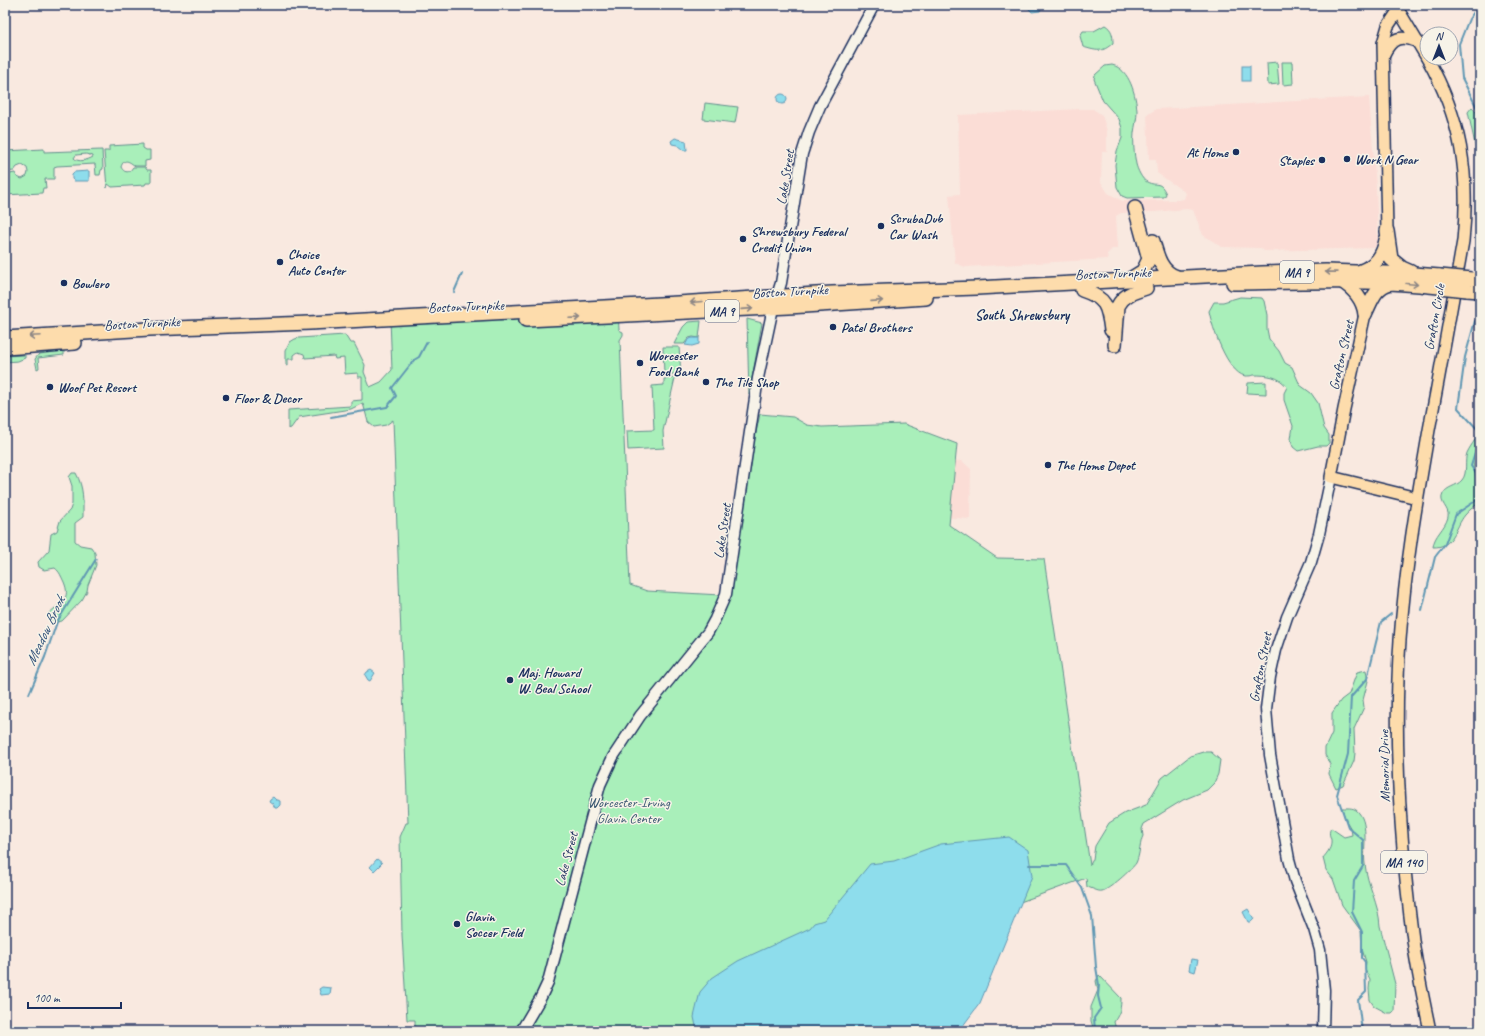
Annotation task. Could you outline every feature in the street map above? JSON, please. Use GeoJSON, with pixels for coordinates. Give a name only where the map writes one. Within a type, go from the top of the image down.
{"type":"FeatureCollection","features":[{"type":"Feature","properties":{"kind":"highway"},"geometry":{"type":"LineString","coordinates":[[1128,280],[1143,271],[1149,259],[1140,208],[1159,260],[1166,271],[1177,277]]}},
{"type":"Feature","properties":{"kind":"highway"},"geometry":{"type":"LineString","coordinates":[[1359,272],[1370,267],[1379,260],[1384,250],[1387,230]]}},
{"type":"Feature","properties":{"kind":"highway"},"geometry":{"type":"LineString","coordinates":[[1387,230],[1391,259],[1402,268],[1414,274]]}},
{"type":"Feature","properties":{"kind":"highway","name":"Boston Turnpike"},"geometry":{"type":"LineString","coordinates":[[5,348],[122,340],[402,325],[595,318],[775,302],[977,288],[1177,277],[1292,272],[1359,272],[1414,274],[1440,281]]}},
{"type":"Feature","properties":{"kind":"highway","name":"Boston Turnpike"},"geometry":{"type":"LineString","coordinates":[[5,338],[150,329],[678,304],[775,302],[1226,284],[1341,281],[1392,283],[1440,281],[1473,283],[1480,291]]}},
{"type":"Feature","properties":{"kind":"highway"},"geometry":{"type":"LineString","coordinates":[[1341,281],[1359,297],[1365,314]]}},
{"type":"Feature","properties":{"kind":"highway"},"geometry":{"type":"LineString","coordinates":[[1365,314],[1378,289],[1386,284],[1392,283]]}},
{"type":"Feature","properties":{"kind":"highway"},"geometry":{"type":"LineString","coordinates":[[1082,290],[1092,293],[1102,299],[1106,304],[1115,345],[1118,306],[1128,295],[1146,288]]}},
{"type":"Feature","properties":{"kind":"main road","name":"Grafton Circle"},"geometry":{"type":"LineString","coordinates":[[1397,8],[1418,42]]}},
{"type":"Feature","properties":{"kind":"main road"},"geometry":{"type":"LineString","coordinates":[[1387,230],[1383,43],[1385,32],[1397,8]]}},
{"type":"Feature","properties":{"kind":"main road"},"geometry":{"type":"LineString","coordinates":[[1383,56],[1388,46],[1394,40],[1407,38],[1418,42]]}},
{"type":"Feature","properties":{"kind":"main road","name":"Grafton Circle"},"geometry":{"type":"LineString","coordinates":[[1417,498],[1466,219],[1466,179],[1459,139],[1444,90],[1431,66]]}},
{"type":"Feature","properties":{"kind":"main road","name":"Grafton Street"},"geometry":{"type":"LineString","coordinates":[[1331,477],[1365,314]]}},
{"type":"Feature","properties":{"kind":"main road"},"geometry":{"type":"LineString","coordinates":[[1331,477],[1417,498]]}},
{"type":"Feature","properties":{"kind":"main road","name":"Memorial Drive"},"geometry":{"type":"LineString","coordinates":[[1417,498],[1405,586],[1400,641],[1398,766],[1405,872],[1413,942],[1430,1031]]}},
{"type":"Feature","properties":{"kind":"street","name":"Lake Street"},"geometry":{"type":"LineString","coordinates":[[521,1031],[542,997],[548,982],[600,786],[613,757],[640,716],[708,632],[726,594],[758,378],[775,302],[782,283],[798,171],[805,143],[820,106],[874,5]]}},
{"type":"Feature","properties":{"kind":"street","name":"Grafton Street"},"geometry":{"type":"LineString","coordinates":[[1324,1031],[1324,990],[1320,950],[1314,929],[1295,881],[1289,859],[1270,755],[1266,710],[1270,677],[1276,650],[1287,617],[1311,562],[1319,534],[1331,477]]}},
{"type":"Feature","properties":{"kind":"shaded area"},"geometry":{"type":"Polygon","coordinates":[[[1369,97],[1376,187],[1378,243],[1374,248],[1264,251],[1261,248],[1222,247],[1203,235],[1193,210],[1186,209],[1121,213],[1116,216],[1118,249],[1112,249],[1107,254],[1108,259],[965,267],[955,263],[949,195],[960,194],[958,115],[1093,109],[1102,115],[1107,131],[1107,152],[1102,152],[1101,182],[1108,193],[1122,201],[1178,200],[1184,199],[1186,193],[1157,173],[1156,159],[1149,159],[1147,115],[1156,109],[1369,97]]]}},
{"type":"Feature","properties":{"kind":"shaded area"},"geometry":{"type":"Polygon","coordinates":[[[927,459],[962,461],[971,469],[970,519],[928,516],[927,459]]]}},
{"type":"Feature","properties":{"kind":"green space"},"geometry":{"type":"Polygon","coordinates":[[[1105,25],[1112,32],[1113,43],[1102,50],[1083,47],[1080,36],[1083,31],[1094,31],[1105,25]]]}},
{"type":"Feature","properties":{"kind":"green space"},"geometry":{"type":"Polygon","coordinates":[[[1277,62],[1279,84],[1268,85],[1267,63],[1277,62]]]}},
{"type":"Feature","properties":{"kind":"green space"},"geometry":{"type":"Polygon","coordinates":[[[1282,62],[1292,62],[1293,84],[1283,85],[1282,62]]]}},
{"type":"Feature","properties":{"kind":"green space"},"geometry":{"type":"Polygon","coordinates":[[[1112,65],[1128,77],[1135,98],[1137,114],[1134,144],[1137,169],[1145,181],[1160,185],[1162,187],[1166,194],[1164,197],[1127,198],[1122,196],[1117,187],[1115,165],[1117,151],[1122,138],[1122,128],[1119,119],[1103,101],[1094,79],[1095,75],[1105,66],[1112,65]]]}},
{"type":"Feature","properties":{"kind":"green space"},"geometry":{"type":"Polygon","coordinates":[[[705,103],[738,107],[735,123],[703,119],[705,103]]]}},
{"type":"Feature","properties":{"kind":"green space"},"geometry":{"type":"Polygon","coordinates":[[[1472,107],[1480,117],[1480,158],[1476,149],[1468,112],[1472,107]]]}},
{"type":"Feature","properties":{"kind":"green space"},"geometry":{"type":"Polygon","coordinates":[[[143,144],[143,148],[150,150],[150,160],[145,161],[145,166],[135,166],[125,161],[121,167],[126,172],[129,172],[133,167],[145,167],[147,170],[151,170],[151,183],[146,183],[145,185],[112,187],[108,184],[107,188],[104,151],[109,151],[109,146],[143,144]]]}},
{"type":"Feature","properties":{"kind":"green space"},"geometry":{"type":"Polygon","coordinates":[[[44,149],[44,152],[102,150],[103,169],[101,170],[100,175],[96,175],[95,164],[57,166],[54,167],[54,179],[45,179],[46,188],[43,188],[42,193],[5,195],[5,175],[15,173],[17,177],[22,179],[27,176],[28,172],[27,168],[22,165],[17,167],[14,171],[5,172],[5,151],[44,149]],[[86,154],[76,155],[74,158],[76,160],[83,160],[93,156],[86,154]]]}},
{"type":"Feature","properties":{"kind":"green space"},"geometry":{"type":"Polygon","coordinates":[[[1240,297],[1262,298],[1264,301],[1269,339],[1279,351],[1285,363],[1292,367],[1300,385],[1311,393],[1318,403],[1324,428],[1329,435],[1329,443],[1326,446],[1318,446],[1298,451],[1293,447],[1291,439],[1293,426],[1284,400],[1284,393],[1287,387],[1284,383],[1276,378],[1268,376],[1245,376],[1238,373],[1226,358],[1213,327],[1209,311],[1214,302],[1223,302],[1240,297]]]}},
{"type":"Feature","properties":{"kind":"green space","name":"Worcester-Irving Glavin Center"},"geometry":{"type":"Polygon","coordinates":[[[618,310],[619,330],[623,332],[620,340],[630,585],[647,591],[721,595],[760,414],[793,417],[807,425],[822,427],[904,424],[957,444],[949,525],[997,558],[1044,559],[1090,865],[1093,859],[1095,846],[1109,823],[1125,813],[1146,805],[1162,778],[1190,756],[1203,752],[1211,752],[1220,760],[1218,774],[1214,783],[1207,790],[1183,800],[1144,824],[1142,829],[1143,836],[1136,863],[1120,879],[1105,890],[1099,891],[1087,887],[1086,878],[845,966],[839,1031],[415,1031],[415,1020],[407,1020],[402,935],[400,837],[406,823],[408,823],[393,420],[386,425],[374,427],[368,422],[363,403],[351,409],[299,417],[291,428],[288,429],[288,410],[351,406],[351,401],[362,400],[362,377],[358,377],[358,373],[345,374],[344,358],[335,359],[334,356],[305,358],[304,354],[298,352],[294,355],[294,359],[288,359],[288,366],[286,365],[286,350],[290,342],[295,339],[345,335],[350,343],[354,343],[365,365],[364,372],[370,387],[381,382],[392,370],[390,319],[618,310]]]}},
{"type":"Feature","properties":{"kind":"green space"},"geometry":{"type":"Polygon","coordinates":[[[747,319],[762,323],[749,395],[747,319]]]}},
{"type":"Feature","properties":{"kind":"green space"},"geometry":{"type":"Polygon","coordinates":[[[701,321],[699,338],[693,337],[689,338],[684,344],[674,344],[683,327],[688,322],[701,321]]]}},
{"type":"Feature","properties":{"kind":"green space"},"geometry":{"type":"Polygon","coordinates":[[[663,347],[679,347],[681,374],[664,374],[663,347]]]}},
{"type":"Feature","properties":{"kind":"green space"},"geometry":{"type":"Polygon","coordinates":[[[64,351],[64,355],[38,358],[39,368],[37,369],[35,359],[39,354],[64,351]]]}},
{"type":"Feature","properties":{"kind":"green space"},"geometry":{"type":"Polygon","coordinates":[[[25,355],[25,358],[18,361],[5,362],[5,356],[25,355]]]}},
{"type":"Feature","properties":{"kind":"green space"},"geometry":{"type":"Polygon","coordinates":[[[675,378],[663,431],[664,448],[628,450],[627,431],[654,430],[652,386],[664,385],[664,379],[675,378]]]}},
{"type":"Feature","properties":{"kind":"green space"},"geometry":{"type":"Polygon","coordinates":[[[1266,382],[1266,394],[1247,393],[1248,383],[1266,382]]]}},
{"type":"Feature","properties":{"kind":"green space"},"geometry":{"type":"Polygon","coordinates":[[[1478,427],[1480,427],[1480,453],[1475,460],[1474,467],[1475,474],[1480,484],[1480,502],[1465,515],[1450,540],[1445,544],[1433,547],[1435,539],[1445,525],[1448,517],[1442,500],[1443,494],[1447,489],[1460,482],[1464,477],[1467,453],[1476,438],[1478,427]]]}},
{"type":"Feature","properties":{"kind":"green space"},"geometry":{"type":"Polygon","coordinates":[[[72,473],[76,473],[79,478],[83,500],[83,517],[75,523],[75,541],[80,545],[91,547],[95,553],[96,565],[87,591],[82,600],[62,621],[52,623],[49,620],[49,613],[64,600],[66,596],[66,588],[61,576],[55,568],[44,570],[39,567],[38,562],[49,550],[51,534],[57,531],[60,521],[70,510],[72,504],[72,486],[69,477],[72,473]]]}},
{"type":"Feature","properties":{"kind":"green space"},"geometry":{"type":"Polygon","coordinates":[[[1366,670],[1368,681],[1363,700],[1364,707],[1354,729],[1354,761],[1343,785],[1336,788],[1329,774],[1330,764],[1325,755],[1325,748],[1332,733],[1332,713],[1341,700],[1349,694],[1357,672],[1366,670]]]}},
{"type":"Feature","properties":{"kind":"green space"},"geometry":{"type":"Polygon","coordinates":[[[1478,804],[1480,804],[1480,837],[1478,837],[1478,804]]]}},
{"type":"Feature","properties":{"kind":"green space"},"geometry":{"type":"Polygon","coordinates":[[[1342,808],[1352,808],[1356,810],[1362,818],[1364,824],[1366,872],[1378,910],[1380,926],[1395,984],[1394,1011],[1392,1013],[1387,1013],[1374,1006],[1370,1000],[1370,979],[1365,970],[1366,962],[1362,949],[1361,931],[1342,905],[1333,879],[1326,870],[1323,858],[1331,845],[1329,832],[1331,828],[1344,837],[1352,835],[1342,808]]]}},
{"type":"Feature","properties":{"kind":"green space"},"geometry":{"type":"Polygon","coordinates":[[[1099,975],[1121,998],[1120,1010],[1114,1022],[1116,1029],[1119,1031],[1094,1031],[1091,1021],[1091,1007],[1098,990],[1096,981],[1099,975]]]}},
{"type":"Feature","properties":{"kind":"water"},"geometry":{"type":"Polygon","coordinates":[[[1025,5],[1041,5],[1042,8],[1040,11],[1032,12],[1025,5]]]}},
{"type":"Feature","properties":{"kind":"water"},"geometry":{"type":"Polygon","coordinates":[[[1242,66],[1250,66],[1250,81],[1242,81],[1242,66]]]}},
{"type":"Feature","properties":{"kind":"water"},"geometry":{"type":"Polygon","coordinates":[[[780,94],[784,94],[787,99],[784,104],[780,104],[777,101],[777,97],[780,94]]]}},
{"type":"Feature","properties":{"kind":"water"},"geometry":{"type":"Polygon","coordinates":[[[675,138],[686,141],[687,150],[683,150],[677,145],[672,144],[671,141],[675,138]]]}},
{"type":"Feature","properties":{"kind":"water"},"geometry":{"type":"Polygon","coordinates":[[[89,171],[89,181],[74,181],[72,179],[72,174],[74,172],[89,171]]]}},
{"type":"Feature","properties":{"kind":"water"},"geometry":{"type":"Polygon","coordinates":[[[692,338],[699,338],[699,344],[692,346],[685,345],[688,340],[692,338]]]}},
{"type":"Feature","properties":{"kind":"water"},"geometry":{"type":"Polygon","coordinates":[[[371,670],[375,673],[370,681],[365,675],[371,670]]]}},
{"type":"Feature","properties":{"kind":"water"},"geometry":{"type":"Polygon","coordinates":[[[273,797],[280,801],[280,805],[277,808],[275,808],[269,801],[273,797]]]}},
{"type":"Feature","properties":{"kind":"water"},"geometry":{"type":"Polygon","coordinates":[[[1009,837],[1028,850],[1032,876],[980,1003],[959,1031],[697,1031],[694,1017],[700,992],[712,978],[738,961],[810,928],[814,923],[824,920],[870,864],[894,861],[941,844],[1009,837]]]}},
{"type":"Feature","properties":{"kind":"water"},"geometry":{"type":"Polygon","coordinates":[[[377,859],[382,863],[374,871],[370,867],[377,859]]]}},
{"type":"Feature","properties":{"kind":"water"},"geometry":{"type":"Polygon","coordinates":[[[1248,909],[1254,919],[1251,922],[1248,922],[1243,912],[1248,909]]]}},
{"type":"Feature","properties":{"kind":"water"},"geometry":{"type":"Polygon","coordinates":[[[1191,959],[1198,960],[1195,972],[1189,970],[1191,959]]]}},
{"type":"Feature","properties":{"kind":"water"},"geometry":{"type":"Polygon","coordinates":[[[322,987],[331,988],[330,994],[321,995],[319,989],[322,987]]]}},
{"type":"Feature","properties":{"kind":"waterway"},"geometry":{"type":"LineString","coordinates":[[1479,5],[1469,19],[1459,44],[1462,78],[1480,114]]}},
{"type":"Feature","properties":{"kind":"waterway","name":"Meadow Brook"},"geometry":{"type":"LineString","coordinates":[[454,292],[462,274]]}},
{"type":"Feature","properties":{"kind":"waterway"},"geometry":{"type":"LineString","coordinates":[[1475,321],[1465,357],[1458,408],[1480,432]]}},
{"type":"Feature","properties":{"kind":"waterway","name":"Meadow Brook"},"geometry":{"type":"LineString","coordinates":[[331,417],[387,407],[396,396],[392,388],[414,360],[419,357],[427,342]]}},
{"type":"Feature","properties":{"kind":"waterway"},"geometry":{"type":"LineString","coordinates":[[1480,437],[1471,466],[1479,478],[1480,484]]}},
{"type":"Feature","properties":{"kind":"waterway"},"geometry":{"type":"LineString","coordinates":[[1422,610],[1435,557],[1445,544],[1456,514],[1480,498]]}},
{"type":"Feature","properties":{"kind":"waterway","name":"Meadow Brook"},"geometry":{"type":"LineString","coordinates":[[29,694],[45,657],[57,622],[96,559]]}},
{"type":"Feature","properties":{"kind":"waterway"},"geometry":{"type":"LineString","coordinates":[[1362,1031],[1358,1000],[1366,992],[1365,962],[1362,958],[1362,932],[1352,912],[1354,881],[1363,866],[1363,840],[1348,827],[1337,795],[1348,754],[1351,697],[1367,679],[1381,622],[1391,614]]}},
{"type":"Feature","properties":{"kind":"waterway"},"geometry":{"type":"LineString","coordinates":[[1029,865],[1066,865],[1082,888],[1092,916],[1099,985],[1098,996],[1101,1008],[1094,1018],[1095,1031]]}},
{"type":"Feature","properties":{"kind":"place","name":"At Home"},"geometry":{"type":"Point","coordinates":[1236,152]}},
{"type":"Feature","properties":{"kind":"place","name":"Work N Gear"},"geometry":{"type":"Point","coordinates":[1347,159]}},
{"type":"Feature","properties":{"kind":"place","name":"Staples"},"geometry":{"type":"Point","coordinates":[1322,160]}},
{"type":"Feature","properties":{"kind":"place","name":"ScrubaDub Car Wash"},"geometry":{"type":"Point","coordinates":[881,226]}},
{"type":"Feature","properties":{"kind":"place","name":"Shrewsbury Federal Credit Union"},"geometry":{"type":"Point","coordinates":[743,239]}},
{"type":"Feature","properties":{"kind":"place","name":"Choice Auto Center"},"geometry":{"type":"Point","coordinates":[280,262]}},
{"type":"Feature","properties":{"kind":"place","name":"Bowlero"},"geometry":{"type":"Point","coordinates":[64,283]}},
{"type":"Feature","properties":{"kind":"place","name":"Patel Brothers"},"geometry":{"type":"Point","coordinates":[833,327]}},
{"type":"Feature","properties":{"kind":"place","name":"Worcester Food Bank"},"geometry":{"type":"Point","coordinates":[640,363]}},
{"type":"Feature","properties":{"kind":"place","name":"The Tile Shop"},"geometry":{"type":"Point","coordinates":[706,382]}},
{"type":"Feature","properties":{"kind":"place","name":"Woof Pet Resort"},"geometry":{"type":"Point","coordinates":[50,387]}},
{"type":"Feature","properties":{"kind":"place","name":"Floor & Decor"},"geometry":{"type":"Point","coordinates":[226,398]}},
{"type":"Feature","properties":{"kind":"place","name":"The Home Depot"},"geometry":{"type":"Point","coordinates":[1048,465]}},
{"type":"Feature","properties":{"kind":"place","name":"Maj. Howard W. Beal School"},"geometry":{"type":"Point","coordinates":[510,680]}},
{"type":"Feature","properties":{"kind":"place","name":"Glavin Soccer Field"},"geometry":{"type":"Point","coordinates":[457,924]}},
{"type":"Feature","properties":{"kind":"district","name":"South Shrewsbury"},"geometry":{"type":"Point","coordinates":[1022,315]}}]}
